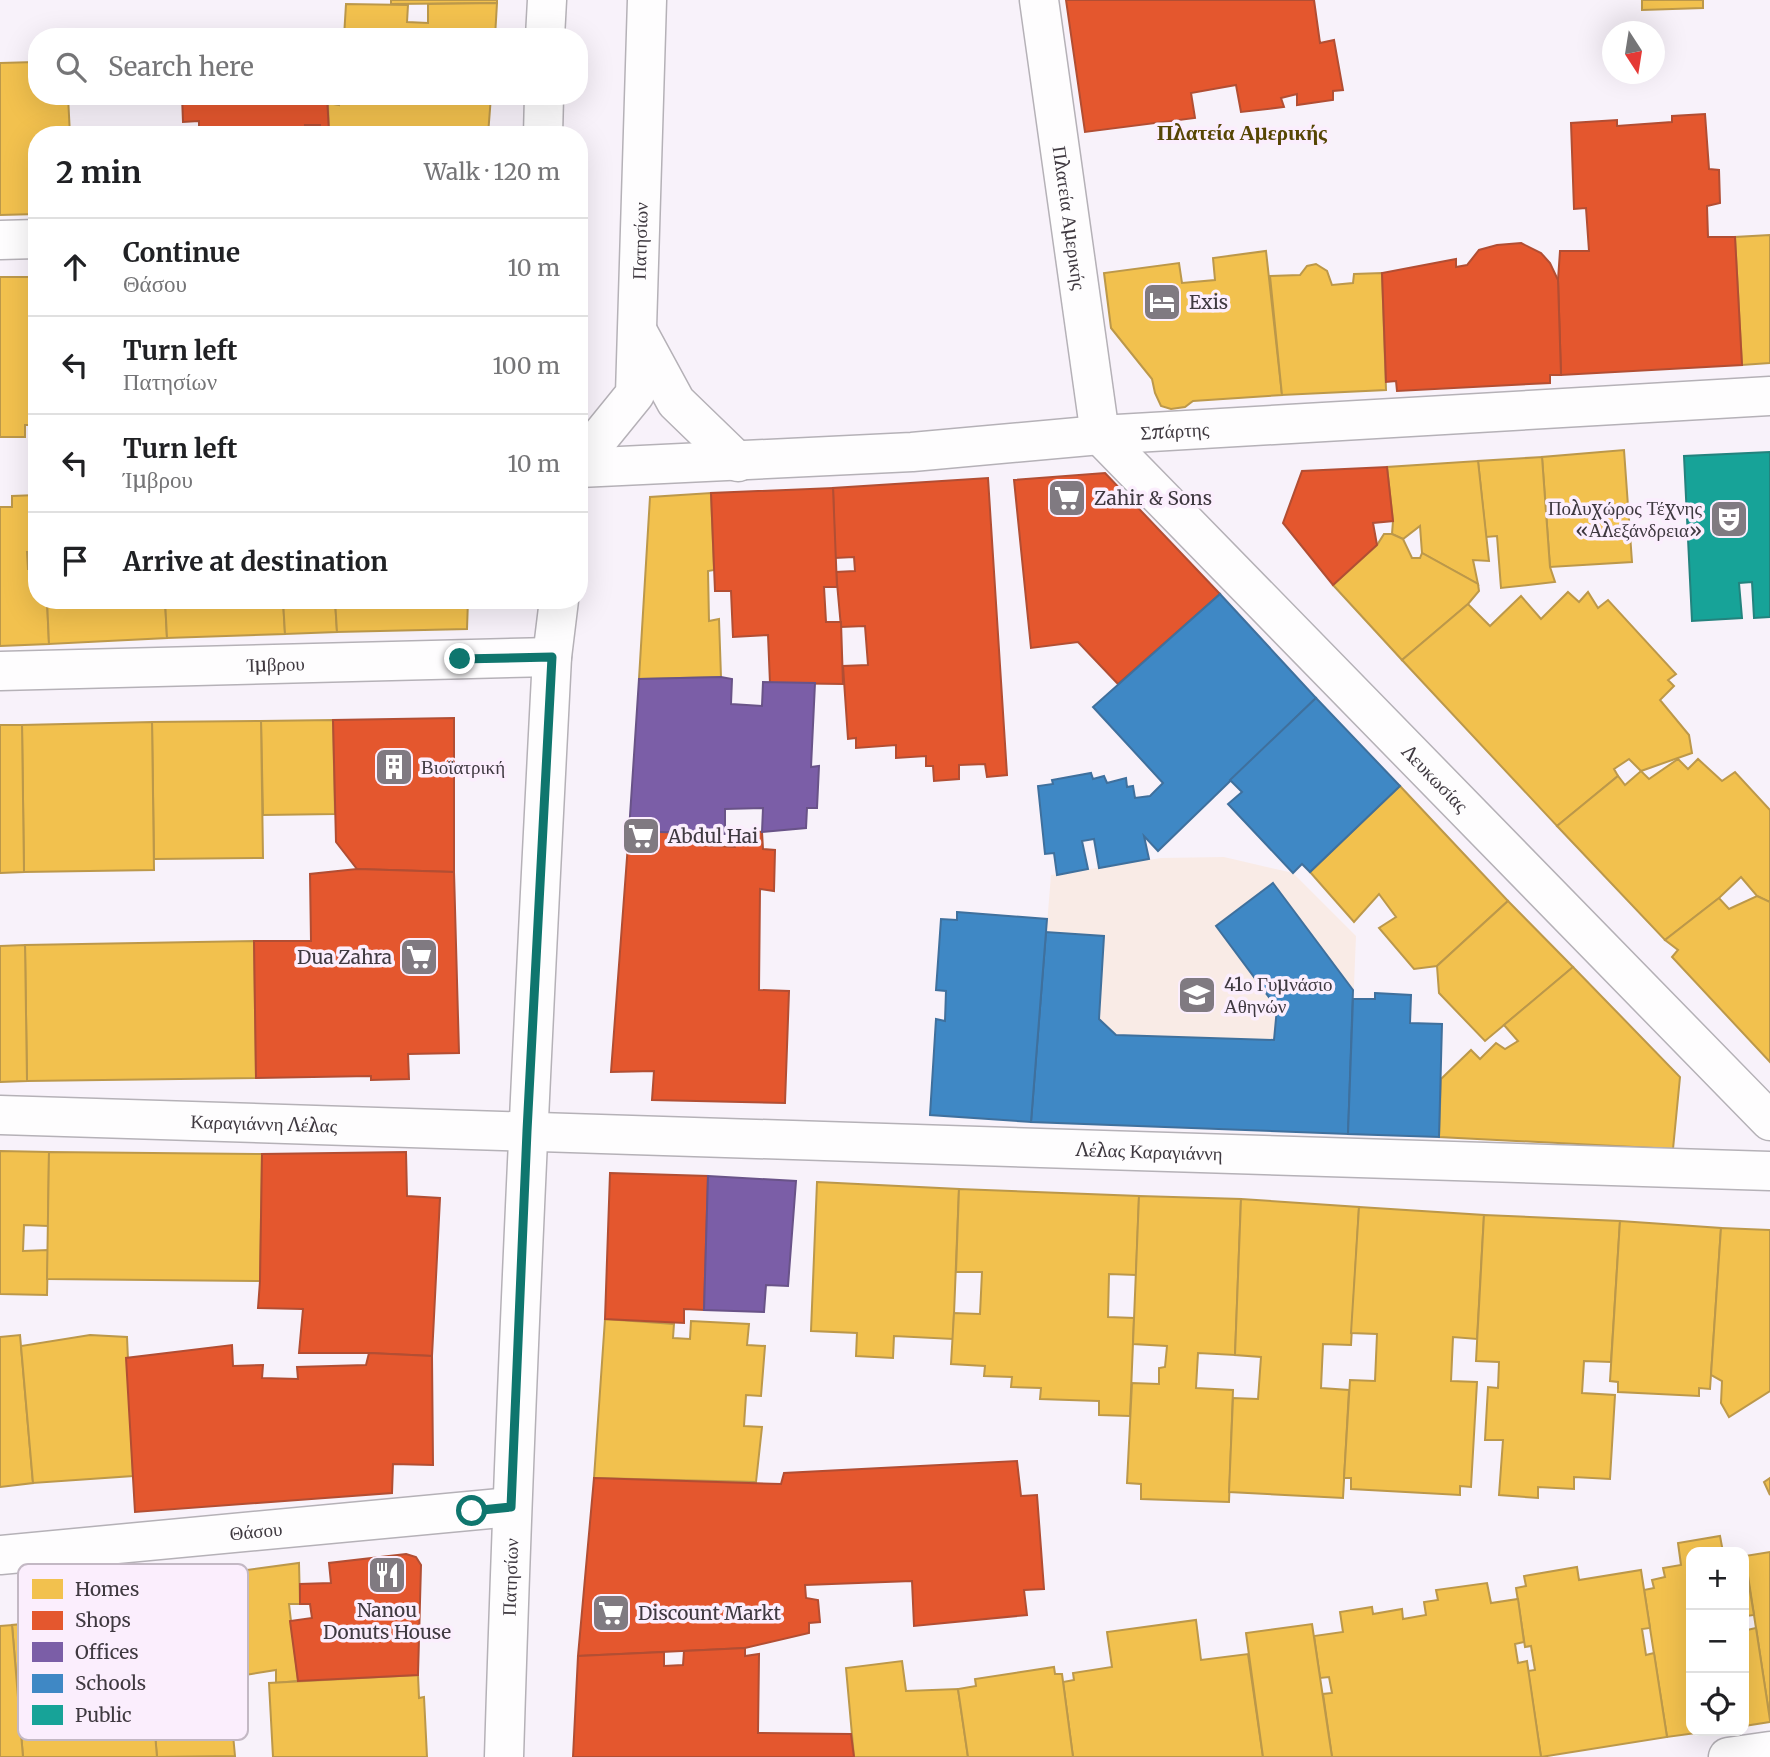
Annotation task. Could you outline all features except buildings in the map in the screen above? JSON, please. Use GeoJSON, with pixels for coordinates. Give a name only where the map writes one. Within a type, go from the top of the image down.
{"type":"FeatureCollection","features":[{"type":"Feature","properties":{"kind":"street"},"geometry":{"type":"LineString","coordinates":[[545,28],[547,0]]}},
{"type":"Feature","properties":{"kind":"street","name":"Πατησίων"},"geometry":{"type":"LineString","coordinates":[[588,454],[635,394],[647,0]]}},
{"type":"Feature","properties":{"kind":"street","name":"Πλατεία Αμερικής"},"geometry":{"type":"LineString","coordinates":[[1039,0],[1100,435]]}},
{"type":"Feature","properties":{"kind":"street"},"geometry":{"type":"LineString","coordinates":[[543,126],[544,105]]}},
{"type":"Feature","properties":{"kind":"street"},"geometry":{"type":"LineString","coordinates":[[0,240],[28,239]]}},
{"type":"Feature","properties":{"kind":"street"},"geometry":{"type":"LineString","coordinates":[[638,332],[676,402],[738,461]]}},
{"type":"Feature","properties":{"kind":"street","name":"Σπάρτης"},"geometry":{"type":"LineString","coordinates":[[588,465],[738,461],[912,452],[1100,435],[1770,396]]}},
{"type":"Feature","properties":{"kind":"street","name":"Λευκωσίας"},"geometry":{"type":"LineString","coordinates":[[1100,435],[1770,1121]]}},
{"type":"Feature","properties":{"kind":"street","name":"Πατησίων"},"geometry":{"type":"LineString","coordinates":[[505,1757],[511,1507],[527,1131],[552,657],[558,609]]}},
{"type":"Feature","properties":{"kind":"street","name":"Ίμβρου"},"geometry":{"type":"LineString","coordinates":[[0,671],[552,657]]}},
{"type":"Feature","properties":{"kind":"street","name":"Καραγιάννη Λέλας"},"geometry":{"type":"LineString","coordinates":[[0,1115],[527,1131]]}},
{"type":"Feature","properties":{"kind":"street","name":"Λέλας Καραγιάννη"},"geometry":{"type":"LineString","coordinates":[[527,1131],[1770,1171]]}},
{"type":"Feature","properties":{"kind":"street","name":"Θάσου"},"geometry":{"type":"LineString","coordinates":[[0,1555],[511,1507]]}},
{"type":"Feature","properties":{"kind":"street"},"geometry":{"type":"LineString","coordinates":[[1728,1757],[1770,1751]]}},
{"type":"Feature","properties":{"kind":"shaded area","name":"41ο Γυμνάσιο Αθηνών"},"geometry":{"type":"Polygon","coordinates":[[[1224,857],[1293,873],[1356,936],[1348,1134],[1031,1122],[1051,875],[1161,858],[1224,857]]]}},
{"type":"Feature","properties":{"kind":"place","name":"Exis"},"geometry":{"type":"Point","coordinates":[1162,302]}},
{"type":"Feature","properties":{"kind":"place","name":"Zahir & Sons"},"geometry":{"type":"Point","coordinates":[1067,498]}},
{"type":"Feature","properties":{"kind":"place","name":"Πολυχώρος Τέχνης «Αλεξάνδρεια»"},"geometry":{"type":"Point","coordinates":[1729,519]}},
{"type":"Feature","properties":{"kind":"place","name":"Βιοϊατρική"},"geometry":{"type":"Point","coordinates":[394,767]}},
{"type":"Feature","properties":{"kind":"place","name":"Abdul Hai"},"geometry":{"type":"Point","coordinates":[641,836]}},
{"type":"Feature","properties":{"kind":"place","name":"Dua Zahra"},"geometry":{"type":"Point","coordinates":[419,957]}},
{"type":"Feature","properties":{"kind":"place","name":"41ο Γυμνάσιο Αθηνών"},"geometry":{"type":"Point","coordinates":[1197,995]}},
{"type":"Feature","properties":{"kind":"place","name":"Nanou Donuts House"},"geometry":{"type":"Point","coordinates":[387,1575]}},
{"type":"Feature","properties":{"kind":"place","name":"Discount Markt"},"geometry":{"type":"Point","coordinates":[611,1613]}},
{"type":"Feature","properties":{"kind":"district","name":"Πλατεία Αμερικής"},"geometry":{"type":"Point","coordinates":[1242,133]}},
{"type":"Feature","properties":{"kind":"route"},"geometry":{"type":"LineString","coordinates":[[460,659],[552,657],[527,1131],[511,1507],[472,1511]]}}]}
